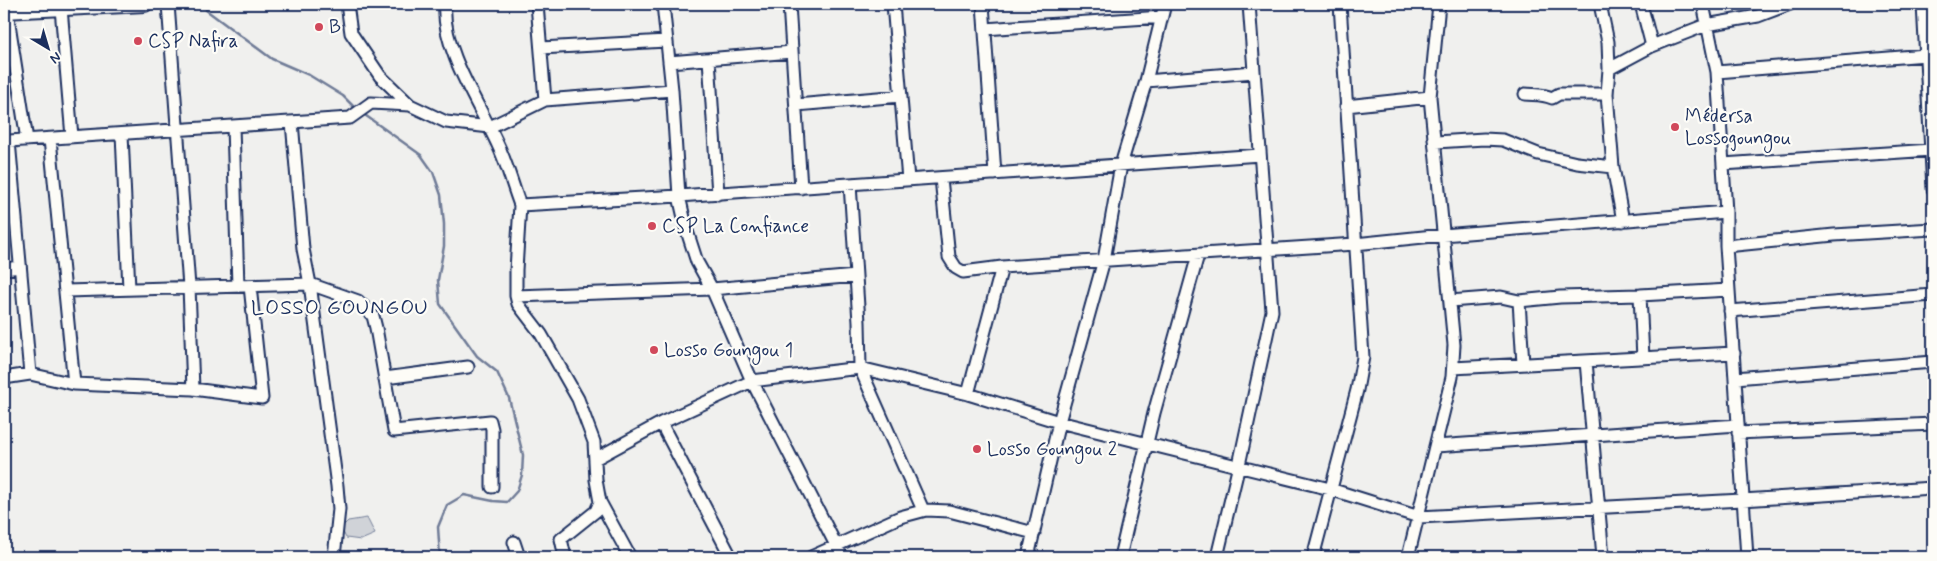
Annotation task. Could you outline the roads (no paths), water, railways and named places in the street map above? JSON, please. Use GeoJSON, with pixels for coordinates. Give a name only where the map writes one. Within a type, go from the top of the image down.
{"type":"FeatureCollection","features":[{"type":"Feature","properties":{"kind":"main road"},"geometry":{"type":"LineString","coordinates":[[5,11],[145,4]]}},
{"type":"Feature","properties":{"kind":"street"},"geometry":{"type":"LineString","coordinates":[[168,4],[189,288],[193,389]]}},
{"type":"Feature","properties":{"kind":"street"},"geometry":{"type":"LineString","coordinates":[[347,4],[351,33],[380,76],[410,105],[446,122],[490,128],[544,100],[672,90]]}},
{"type":"Feature","properties":{"kind":"street"},"geometry":{"type":"LineString","coordinates":[[445,4],[446,20],[454,51],[473,98],[498,145],[520,204],[516,296],[518,304],[541,334],[578,399],[594,442],[600,502],[630,557]]}},
{"type":"Feature","properties":{"kind":"street"},"geometry":{"type":"LineString","coordinates":[[537,4],[544,100]]}},
{"type":"Feature","properties":{"kind":"street"},"geometry":{"type":"LineString","coordinates":[[663,4],[672,90],[679,196],[697,262],[712,289],[752,382],[842,557]]}},
{"type":"Feature","properties":{"kind":"street"},"geometry":{"type":"LineString","coordinates":[[789,4],[801,188]]}},
{"type":"Feature","properties":{"kind":"street"},"geometry":{"type":"LineString","coordinates":[[893,4],[908,180]]}},
{"type":"Feature","properties":{"kind":"street"},"geometry":{"type":"LineString","coordinates":[[983,4],[995,174]]}},
{"type":"Feature","properties":{"kind":"street"},"geometry":{"type":"LineString","coordinates":[[1028,557],[1059,422],[1104,260],[1121,165],[1146,81],[1165,4]]}},
{"type":"Feature","properties":{"kind":"street"},"geometry":{"type":"LineString","coordinates":[[1217,557],[1240,465],[1271,319],[1249,4]]}},
{"type":"Feature","properties":{"kind":"street"},"geometry":{"type":"LineString","coordinates":[[1313,557],[1362,370],[1363,356],[1340,4]]}},
{"type":"Feature","properties":{"kind":"street"},"geometry":{"type":"LineString","coordinates":[[1408,557],[1436,446],[1453,368],[1454,345],[1436,142],[1430,97],[1438,4]]}},
{"type":"Feature","properties":{"kind":"street"},"geometry":{"type":"LineString","coordinates":[[1600,4],[1608,42],[1609,69],[1607,94],[1613,167],[1623,221]]}},
{"type":"Feature","properties":{"kind":"street"},"geometry":{"type":"LineString","coordinates":[[1641,4],[1652,46]]}},
{"type":"Feature","properties":{"kind":"street"},"geometry":{"type":"LineString","coordinates":[[1702,4],[1717,72],[1726,212],[1726,246],[1747,557]]}},
{"type":"Feature","properties":{"kind":"street"},"geometry":{"type":"LineString","coordinates":[[1609,69],[1652,46],[1706,25],[1758,16],[1790,4]]}},
{"type":"Feature","properties":{"kind":"street"},"geometry":{"type":"LineString","coordinates":[[1923,4],[1933,188]]}},
{"type":"Feature","properties":{"kind":"street"},"geometry":{"type":"LineString","coordinates":[[61,8],[72,137]]}},
{"type":"Feature","properties":{"kind":"street"},"geometry":{"type":"LineString","coordinates":[[5,11],[27,140]]}},
{"type":"Feature","properties":{"kind":"street"},"geometry":{"type":"LineString","coordinates":[[985,29],[1162,18]]}},
{"type":"Feature","properties":{"kind":"street"},"geometry":{"type":"LineString","coordinates":[[540,48],[666,40]]}},
{"type":"Feature","properties":{"kind":"street"},"geometry":{"type":"LineString","coordinates":[[669,62],[792,52]]}},
{"type":"Feature","properties":{"kind":"street"},"geometry":{"type":"LineString","coordinates":[[1717,72],[1926,55]]}},
{"type":"Feature","properties":{"kind":"street"},"geometry":{"type":"LineString","coordinates":[[709,59],[718,194]]}},
{"type":"Feature","properties":{"kind":"street"},"geometry":{"type":"LineString","coordinates":[[1146,81],[1254,72]]}},
{"type":"Feature","properties":{"kind":"street"},"geometry":{"type":"LineString","coordinates":[[1525,94],[1536,96],[1543,94],[1552,98],[1559,94],[1607,94]]}},
{"type":"Feature","properties":{"kind":"street"},"geometry":{"type":"LineString","coordinates":[[796,105],[902,96]]}},
{"type":"Feature","properties":{"kind":"street"},"geometry":{"type":"LineString","coordinates":[[1346,106],[1430,97]]}},
{"type":"Feature","properties":{"kind":"street"},"geometry":{"type":"LineString","coordinates":[[30,374],[20,267],[8,191],[9,142],[350,118],[371,103],[410,105]]}},
{"type":"Feature","properties":{"kind":"street"},"geometry":{"type":"LineString","coordinates":[[292,122],[303,250],[310,284],[337,486],[339,508],[334,557]]}},
{"type":"Feature","properties":{"kind":"street"},"geometry":{"type":"LineString","coordinates":[[233,126],[238,286]]}},
{"type":"Feature","properties":{"kind":"street"},"geometry":{"type":"LineString","coordinates":[[122,134],[129,289]]}},
{"type":"Feature","properties":{"kind":"street"},"geometry":{"type":"LineString","coordinates":[[50,139],[74,384]]}},
{"type":"Feature","properties":{"kind":"street"},"geometry":{"type":"LineString","coordinates":[[1436,142],[1484,139],[1503,140],[1538,154],[1577,163],[1613,167]]}},
{"type":"Feature","properties":{"kind":"street"},"geometry":{"type":"LineString","coordinates":[[1723,164],[1931,150]]}},
{"type":"Feature","properties":{"kind":"street"},"geometry":{"type":"LineString","coordinates":[[520,204],[718,194],[1260,155]]}},
{"type":"Feature","properties":{"kind":"street"},"geometry":{"type":"LineString","coordinates":[[941,178],[948,253],[952,263],[963,272],[1002,267],[1355,244],[1726,212]]}},
{"type":"Feature","properties":{"kind":"street"},"geometry":{"type":"LineString","coordinates":[[850,184],[860,368],[923,510]]}},
{"type":"Feature","properties":{"kind":"street"},"geometry":{"type":"LineString","coordinates":[[1726,246],[1933,229]]}},
{"type":"Feature","properties":{"kind":"street"},"geometry":{"type":"LineString","coordinates":[[1120,557],[1159,393],[1198,255]]}},
{"type":"Feature","properties":{"kind":"street"},"geometry":{"type":"LineString","coordinates":[[4,269],[20,267]]}},
{"type":"Feature","properties":{"kind":"street"},"geometry":{"type":"LineString","coordinates":[[968,394],[1002,267]]}},
{"type":"Feature","properties":{"kind":"street"},"geometry":{"type":"LineString","coordinates":[[516,296],[712,289],[856,276]]}},
{"type":"Feature","properties":{"kind":"street"},"geometry":{"type":"LineString","coordinates":[[66,291],[310,284],[358,301],[373,316],[394,431],[490,420],[492,487]]}},
{"type":"Feature","properties":{"kind":"street"},"geometry":{"type":"LineString","coordinates":[[4,378],[30,374],[74,384],[193,389],[262,398],[250,286]]}},
{"type":"Feature","properties":{"kind":"street"},"geometry":{"type":"LineString","coordinates":[[1450,301],[1501,297],[1519,301],[1560,297],[1729,290]]}},
{"type":"Feature","properties":{"kind":"street"},"geometry":{"type":"LineString","coordinates":[[1640,295],[1644,358]]}},
{"type":"Feature","properties":{"kind":"street"},"geometry":{"type":"LineString","coordinates":[[1730,310],[1933,296]]}},
{"type":"Feature","properties":{"kind":"street"},"geometry":{"type":"LineString","coordinates":[[1519,301],[1522,364]]}},
{"type":"Feature","properties":{"kind":"street"},"geometry":{"type":"LineString","coordinates":[[1453,368],[1734,353]]}},
{"type":"Feature","properties":{"kind":"street"},"geometry":{"type":"LineString","coordinates":[[1586,361],[1603,557]]}},
{"type":"Feature","properties":{"kind":"street"},"geometry":{"type":"LineString","coordinates":[[1735,378],[1933,362]]}},
{"type":"Feature","properties":{"kind":"street"},"geometry":{"type":"LineString","coordinates":[[385,378],[468,367]]}},
{"type":"Feature","properties":{"kind":"street"},"geometry":{"type":"LineString","coordinates":[[595,459],[661,423],[752,382],[860,368],[968,394],[1059,422],[1240,465],[1330,489],[1419,517],[1933,488]]}},
{"type":"Feature","properties":{"kind":"street"},"geometry":{"type":"LineString","coordinates":[[661,423],[731,557]]}},
{"type":"Feature","properties":{"kind":"street"},"geometry":{"type":"LineString","coordinates":[[1436,446],[1593,435],[1933,424]]}},
{"type":"Feature","properties":{"kind":"street"},"geometry":{"type":"LineString","coordinates":[[565,557],[561,539],[596,511],[600,502]]}},
{"type":"Feature","properties":{"kind":"street"},"geometry":{"type":"LineString","coordinates":[[811,557],[900,517],[923,510],[950,511],[1034,533]]}},
{"type":"Feature","properties":{"kind":"street"},"geometry":{"type":"LineString","coordinates":[[514,542],[519,557]]}},
{"type":"Feature","properties":{"kind":"waterway"},"geometry":{"type":"LineString","coordinates":[[206,10],[272,59],[309,75],[343,96],[357,110]]}},
{"type":"Feature","properties":{"kind":"waterway"},"geometry":{"type":"LineString","coordinates":[[362,113],[421,155],[433,172],[441,195],[444,224],[444,246],[438,280],[440,304],[477,356],[497,372],[509,398],[523,455],[522,475],[517,491],[507,502],[464,495],[447,505],[438,527],[440,557]]}},
{"type":"Feature","properties":{"kind":"place","name":"B"},"geometry":{"type":"Point","coordinates":[319,27]}},
{"type":"Feature","properties":{"kind":"place","name":"CSP Nafira"},"geometry":{"type":"Point","coordinates":[138,41]}},
{"type":"Feature","properties":{"kind":"place","name":"Médersa Lossogoungou"},"geometry":{"type":"Point","coordinates":[1675,127]}},
{"type":"Feature","properties":{"kind":"place","name":"CSP La Confiance"},"geometry":{"type":"Point","coordinates":[652,226]}},
{"type":"Feature","properties":{"kind":"place","name":"Losso Goungou 1"},"geometry":{"type":"Point","coordinates":[654,350]}},
{"type":"Feature","properties":{"kind":"place","name":"Losso Goungou 2"},"geometry":{"type":"Point","coordinates":[977,449]}},
{"type":"Feature","properties":{"kind":"district","name":"LOSSO GOUNGOU"},"geometry":{"type":"Point","coordinates":[340,308]}}]}
